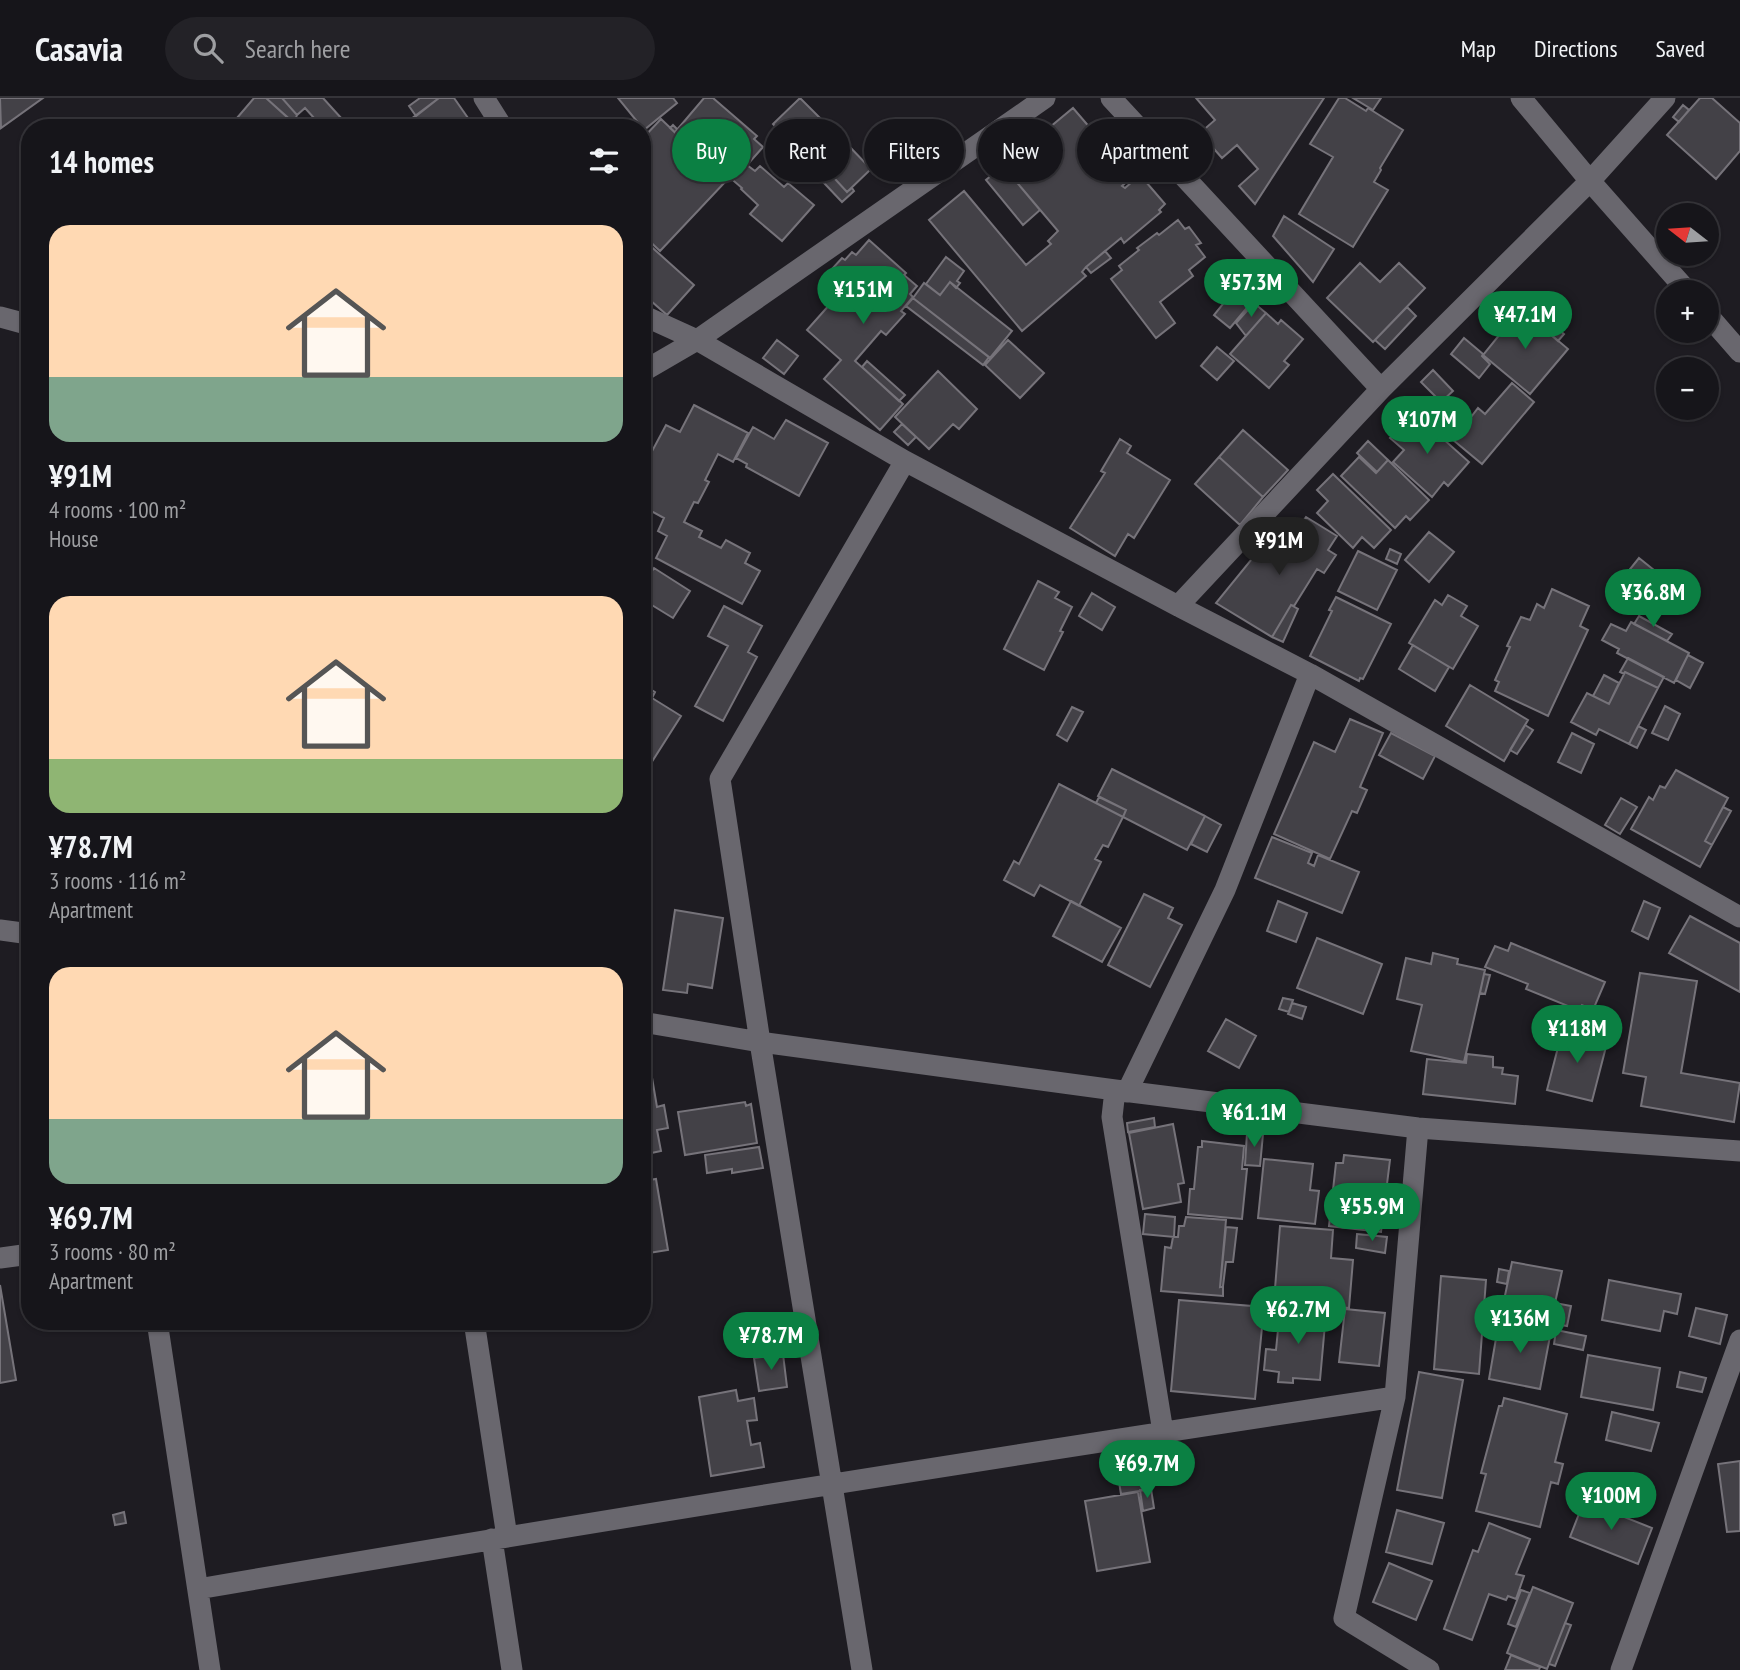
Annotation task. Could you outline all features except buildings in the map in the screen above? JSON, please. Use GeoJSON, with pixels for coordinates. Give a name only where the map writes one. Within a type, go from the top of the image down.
{"type":"FeatureCollection","features":[{"type":"Feature","properties":{"kind":"street"},"geometry":{"type":"LineString","coordinates":[[484,98],[497,119]]}},
{"type":"Feature","properties":{"kind":"street"},"geometry":{"type":"LineString","coordinates":[[651,367],[697,340],[1045,98]]}},
{"type":"Feature","properties":{"kind":"street"},"geometry":{"type":"LineString","coordinates":[[1111,98],[1381,389]]}},
{"type":"Feature","properties":{"kind":"street"},"geometry":{"type":"LineString","coordinates":[[1521,98],[1677,280]]}},
{"type":"Feature","properties":{"kind":"street"},"geometry":{"type":"LineString","coordinates":[[1178,606],[1381,389],[1590,181],[1665,98]]}},
{"type":"Feature","properties":{"kind":"street"},"geometry":{"type":"LineString","coordinates":[[0,317],[21,323]]}},
{"type":"Feature","properties":{"kind":"street"},"geometry":{"type":"LineString","coordinates":[[651,319],[697,340],[905,461],[1310,674],[1740,918]]}},
{"type":"Feature","properties":{"kind":"street"},"geometry":{"type":"LineString","coordinates":[[1719,328],[1740,352]]}},
{"type":"Feature","properties":{"kind":"street"},"geometry":{"type":"LineString","coordinates":[[862,1670],[720,779],[905,461]]}},
{"type":"Feature","properties":{"kind":"street"},"geometry":{"type":"LineString","coordinates":[[1163,1432],[1112,1117],[1121,1091],[1225,891],[1310,674]]}},
{"type":"Feature","properties":{"kind":"street"},"geometry":{"type":"LineString","coordinates":[[0,930],[21,933]]}},
{"type":"Feature","properties":{"kind":"street"},"geometry":{"type":"LineString","coordinates":[[651,1024],[760,1042],[1418,1128],[1740,1151]]}},
{"type":"Feature","properties":{"kind":"street"},"geometry":{"type":"LineString","coordinates":[[1418,1128],[1395,1397],[1345,1618],[1429,1670]]}},
{"type":"Feature","properties":{"kind":"street"},"geometry":{"type":"LineString","coordinates":[[0,1258],[21,1255]]}},
{"type":"Feature","properties":{"kind":"street"},"geometry":{"type":"LineString","coordinates":[[158,1330],[210,1670]]}},
{"type":"Feature","properties":{"kind":"street"},"geometry":{"type":"LineString","coordinates":[[475,1330],[500,1538],[512,1670]]}},
{"type":"Feature","properties":{"kind":"street"},"geometry":{"type":"LineString","coordinates":[[1620,1670],[1740,1340]]}},
{"type":"Feature","properties":{"kind":"street"},"geometry":{"type":"LineString","coordinates":[[198,1589],[500,1538],[1395,1397]]}}]}
